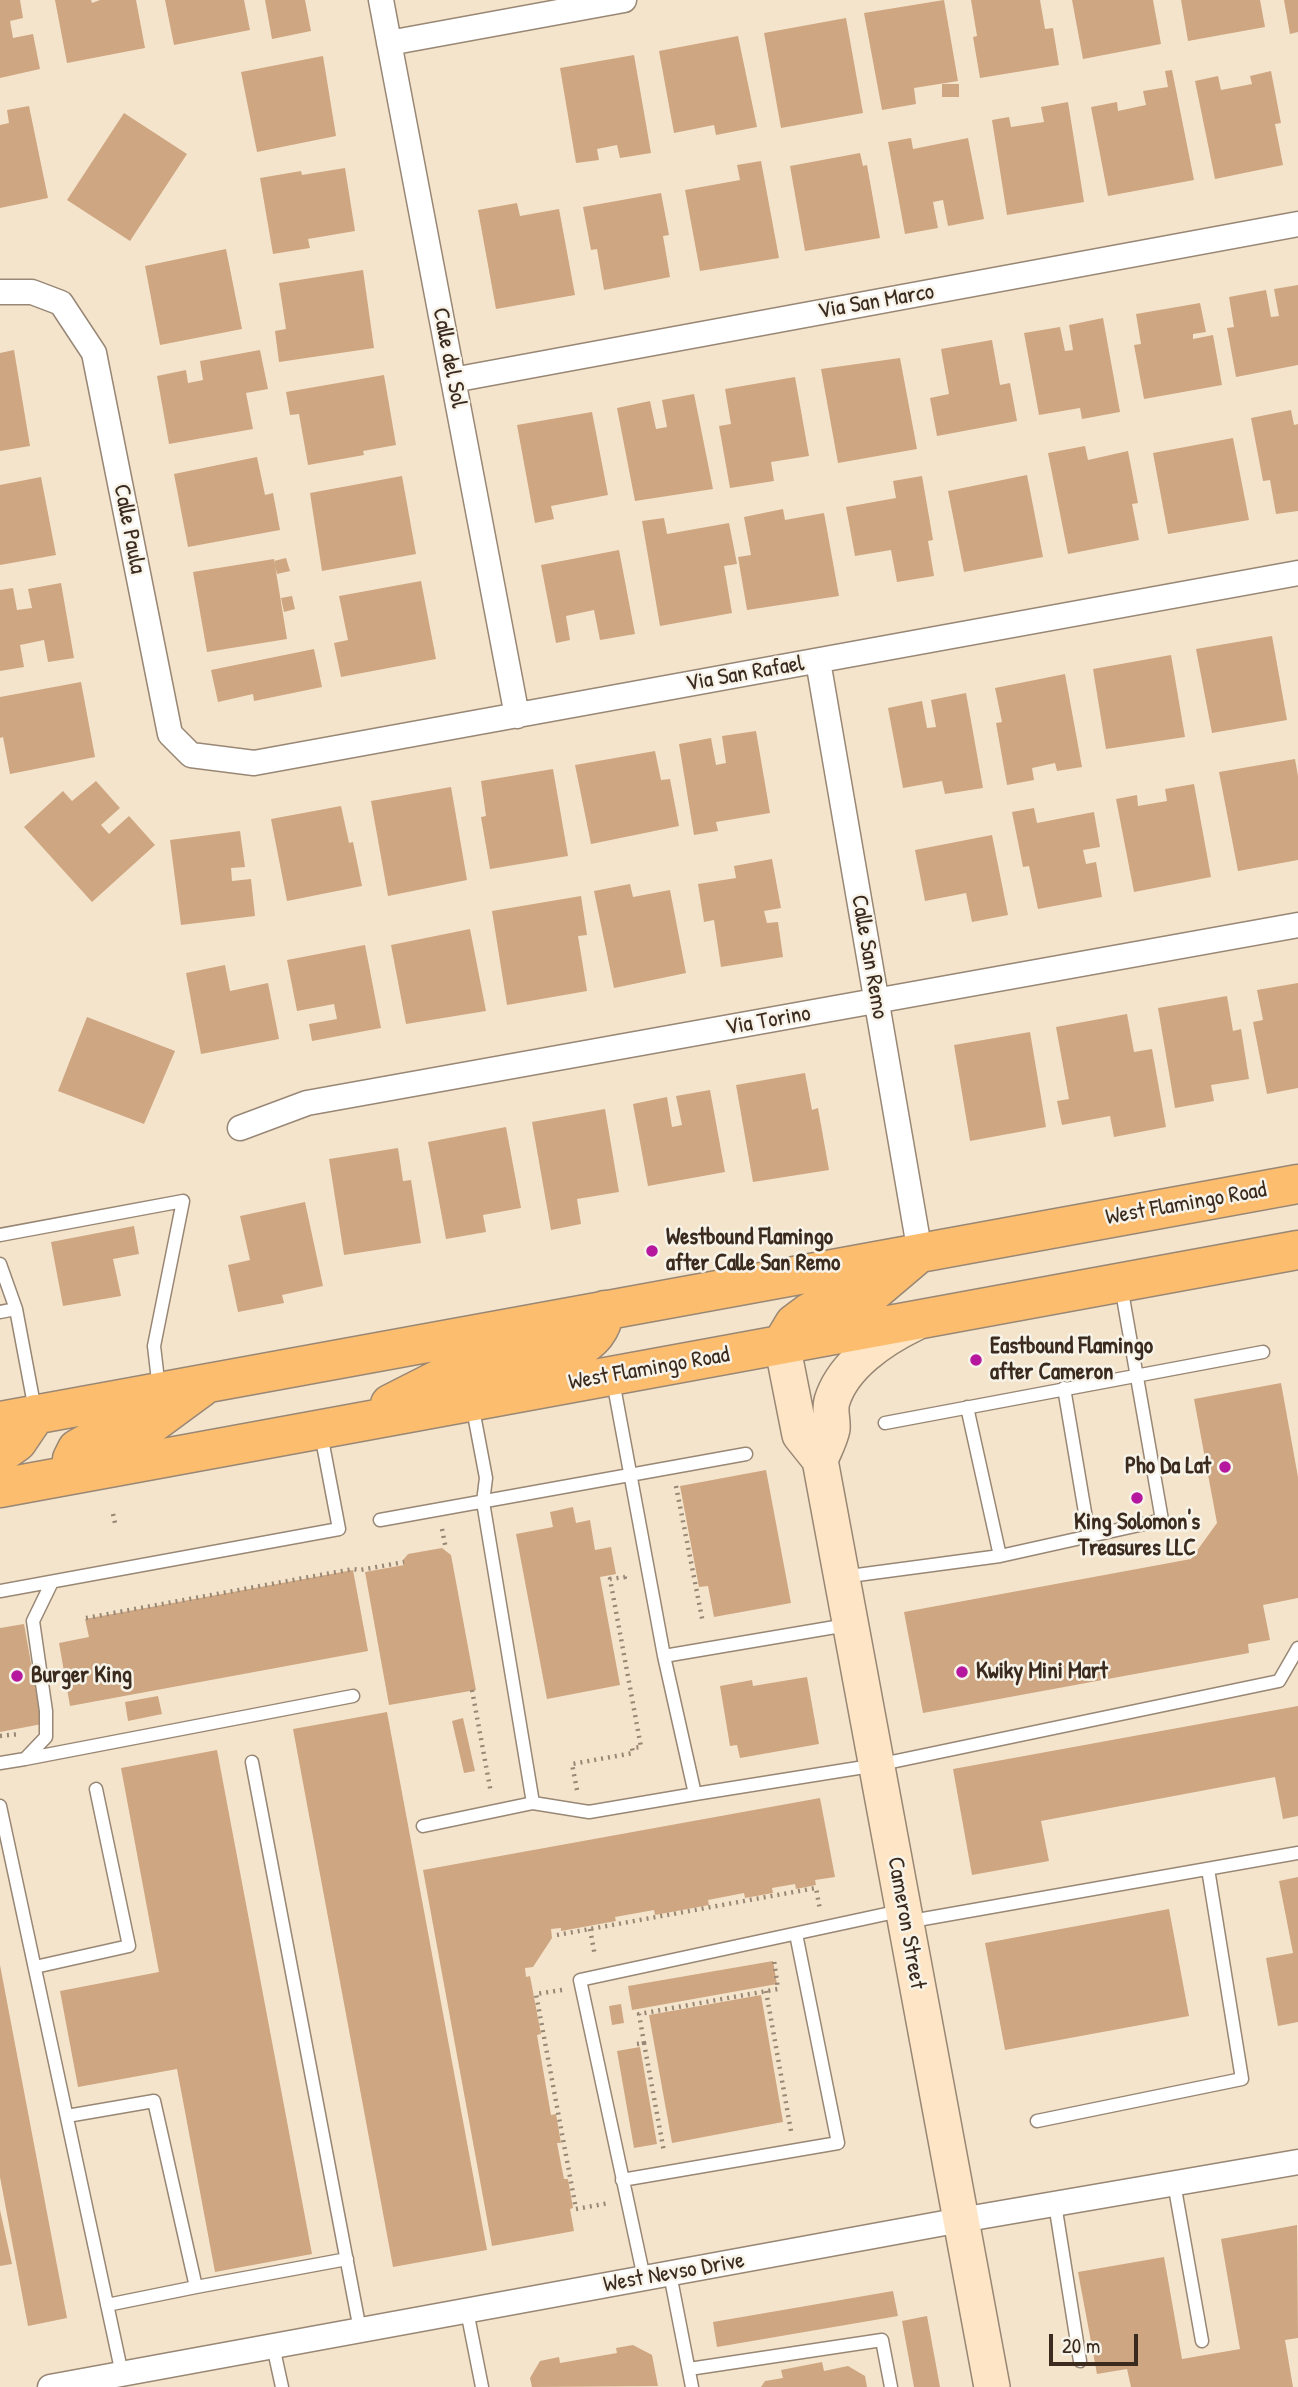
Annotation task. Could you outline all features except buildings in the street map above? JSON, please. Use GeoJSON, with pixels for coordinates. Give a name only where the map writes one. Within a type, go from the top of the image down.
{"type":"FeatureCollection","features":[{"type":"Feature","properties":{"kind":"main road","name":"West Flamingo Road"},"geometry":{"type":"LineString","coordinates":[[18,1417],[1298,1184]]}},
{"type":"Feature","properties":{"kind":"main road","name":"West Flamingo Road"},"geometry":{"type":"LineString","coordinates":[[0,1488],[1298,1250]]}},
{"type":"Feature","properties":{"kind":"main road"},"geometry":{"type":"LineString","coordinates":[[782,1345],[794,1324],[810,1312],[828,1303],[872,1293],[920,1253]]}},
{"type":"Feature","properties":{"kind":"main road"},"geometry":{"type":"LineString","coordinates":[[335,1426],[457,1370],[574,1350],[587,1345],[603,1322],[605,1310]]}},
{"type":"Feature","properties":{"kind":"main road"},"geometry":{"type":"LineString","coordinates":[[71,1474],[72,1459],[77,1449],[117,1432],[149,1426],[209,1382]]}},
{"type":"Feature","properties":{"kind":"main road"},"geometry":{"type":"LineString","coordinates":[[0,1454],[17,1442],[18,1417]]}},
{"type":"Feature","properties":{"kind":"street","name":"Calle del Sol"},"geometry":{"type":"LineString","coordinates":[[381,0],[517,716]]}},
{"type":"Feature","properties":{"kind":"street"},"geometry":{"type":"LineString","coordinates":[[389,43],[624,0]]}},
{"type":"Feature","properties":{"kind":"street","name":"Via San Marco"},"geometry":{"type":"LineString","coordinates":[[453,380],[1298,224]]}},
{"type":"Feature","properties":{"kind":"street","name":"Calle Paula"},"geometry":{"type":"LineString","coordinates":[[0,292],[32,292],[61,303],[94,354],[170,734],[191,755]]}},
{"type":"Feature","properties":{"kind":"street","name":"Via San Rafael"},"geometry":{"type":"LineString","coordinates":[[191,755],[254,763],[1298,573]]}},
{"type":"Feature","properties":{"kind":"street","name":"Calle San Remo"},"geometry":{"type":"LineString","coordinates":[[818,661],[920,1253]]}},
{"type":"Feature","properties":{"kind":"street","name":"Via Torino"},"geometry":{"type":"LineString","coordinates":[[240,1128],[307,1103],[1298,925]]}},
{"type":"Feature","properties":{"kind":"street"},"geometry":{"type":"LineString","coordinates":[[820,1460],[832,1427],[832,1402],[842,1380],[879,1344],[901,1329],[927,1317]]}},
{"type":"Feature","properties":{"kind":"street","name":"Cameron Street"},"geometry":{"type":"LineString","coordinates":[[782,1345],[800,1435],[820,1460],[992,2387]]}},
{"type":"Feature","properties":{"kind":"street","name":"West Nevso Drive"},"geometry":{"type":"LineString","coordinates":[[55,2387],[961,2220],[1298,2162]]}},
{"type":"Feature","properties":{"kind":"lane"},"geometry":{"type":"LineString","coordinates":[[0,1234],[183,1201],[154,1346],[159,1391]]}},
{"type":"Feature","properties":{"kind":"lane"},"geometry":{"type":"LineString","coordinates":[[0,1264],[16,1309],[18,1417]]}},
{"type":"Feature","properties":{"kind":"lane"},"geometry":{"type":"LineString","coordinates":[[842,1577],[1000,1556],[1162,1520],[1121,1282]]}},
{"type":"Feature","properties":{"kind":"lane"},"geometry":{"type":"LineString","coordinates":[[0,1312],[16,1309]]}},
{"type":"Feature","properties":{"kind":"lane"},"geometry":{"type":"LineString","coordinates":[[884,1423],[1263,1352]]}},
{"type":"Feature","properties":{"kind":"lane"},"geometry":{"type":"LineString","coordinates":[[612,1376],[664,1656],[695,1794]]}},
{"type":"Feature","properties":{"kind":"lane"},"geometry":{"type":"LineString","coordinates":[[1064,1388],[1089,1536]]}},
{"type":"Feature","properties":{"kind":"lane"},"geometry":{"type":"LineString","coordinates":[[471,1401],[486,1478],[483,1502],[533,1803]]}},
{"type":"Feature","properties":{"kind":"lane"},"geometry":{"type":"LineString","coordinates":[[967,1407],[1000,1556]]}},
{"type":"Feature","properties":{"kind":"lane"},"geometry":{"type":"LineString","coordinates":[[0,1591],[339,1529],[335,1426]]}},
{"type":"Feature","properties":{"kind":"lane"},"geometry":{"type":"LineString","coordinates":[[380,1520],[746,1454]]}},
{"type":"Feature","properties":{"kind":"lane"},"geometry":{"type":"LineString","coordinates":[[24,1759],[46,1737],[46,1711],[33,1621],[52,1582]]}},
{"type":"Feature","properties":{"kind":"lane"},"geometry":{"type":"LineString","coordinates":[[664,1656],[851,1625]]}},
{"type":"Feature","properties":{"kind":"lane"},"geometry":{"type":"LineString","coordinates":[[422,1826],[533,1803],[589,1812],[877,1765],[1279,1681],[1298,1648]]}},
{"type":"Feature","properties":{"kind":"lane"},"geometry":{"type":"LineString","coordinates":[[0,1763],[353,1696]]}},
{"type":"Feature","properties":{"kind":"lane"},"geometry":{"type":"LineString","coordinates":[[251,1762],[360,2330]]}},
{"type":"Feature","properties":{"kind":"lane"},"geometry":{"type":"LineString","coordinates":[[35,1967],[129,1946],[96,1790]]}},
{"type":"Feature","properties":{"kind":"lane"},"geometry":{"type":"LineString","coordinates":[[0,1806],[122,2374]]}},
{"type":"Feature","properties":{"kind":"lane"},"geometry":{"type":"LineString","coordinates":[[643,2278],[580,1980],[823,1928],[1298,1853]]}},
{"type":"Feature","properties":{"kind":"lane"},"geometry":{"type":"LineString","coordinates":[[1037,2120],[1242,2080],[1208,1869]]}},
{"type":"Feature","properties":{"kind":"lane"},"geometry":{"type":"LineString","coordinates":[[622,2180],[838,2143],[796,1934]]}},
{"type":"Feature","properties":{"kind":"lane"},"geometry":{"type":"LineString","coordinates":[[67,2116],[154,2101],[196,2287]]}},
{"type":"Feature","properties":{"kind":"lane"},"geometry":{"type":"LineString","coordinates":[[1174,2183],[1202,2341]]}},
{"type":"Feature","properties":{"kind":"lane"},"geometry":{"type":"LineString","coordinates":[[1055,2204],[1080,2361]]}},
{"type":"Feature","properties":{"kind":"lane"},"geometry":{"type":"LineString","coordinates":[[107,2305],[347,2259]]}},
{"type":"Feature","properties":{"kind":"lane"},"geometry":{"type":"LineString","coordinates":[[670,2274],[692,2387]]}},
{"type":"Feature","properties":{"kind":"lane"},"geometry":{"type":"LineString","coordinates":[[467,2311],[482,2387]]}},
{"type":"Feature","properties":{"kind":"lane"},"geometry":{"type":"LineString","coordinates":[[689,2369],[882,2340],[891,2387]]}},
{"type":"Feature","properties":{"kind":"lane"},"geometry":{"type":"LineString","coordinates":[[273,2346],[282,2387]]}},
{"type":"Feature","properties":{"kind":"path"},"geometry":{"type":"LineString","coordinates":[[683,1482],[676,1483],[703,1623]]}},
{"type":"Feature","properties":{"kind":"path"},"geometry":{"type":"LineString","coordinates":[[113,1514],[115,1523]]}},
{"type":"Feature","properties":{"kind":"path"},"geometry":{"type":"LineString","coordinates":[[86,1618],[404,1562]]}},
{"type":"Feature","properties":{"kind":"path"},"geometry":{"type":"LineString","coordinates":[[580,1811],[572,1764],[633,1753],[632,1748],[641,1747],[610,1579],[625,1577],[623,1565]]}},
{"type":"Feature","properties":{"kind":"path"},"geometry":{"type":"LineString","coordinates":[[472,1690],[495,1811]]}},
{"type":"Feature","properties":{"kind":"path"},"geometry":{"type":"LineString","coordinates":[[557,1935],[816,1888],[823,1928]]}},
{"type":"Feature","properties":{"kind":"path"},"geometry":{"type":"LineString","coordinates":[[590,1929],[595,1957]]}},
{"type":"Feature","properties":{"kind":"path"},"geometry":{"type":"LineString","coordinates":[[668,2172],[639,2014],[778,1989],[773,1956]]}},
{"type":"Feature","properties":{"kind":"path"},"geometry":{"type":"LineString","coordinates":[[581,1986],[536,1994],[576,2209],[627,2200]]}},
{"type":"Feature","properties":{"kind":"path"},"geometry":{"type":"LineString","coordinates":[[766,1991],[794,2150]]}},
{"type":"Feature","properties":{"kind":"path"},"geometry":{"type":"LineString","coordinates":[[637,2044],[644,2043]]}},
{"type":"Feature","properties":{"kind":"place","name":"Westbound Flamingo after Calle San Remo"},"geometry":{"type":"Point","coordinates":[652,1251]}},
{"type":"Feature","properties":{"kind":"place","name":"Eastbound Flamingo after Cameron"},"geometry":{"type":"Point","coordinates":[976,1360]}},
{"type":"Feature","properties":{"kind":"place","name":"Pho Da Lat"},"geometry":{"type":"Point","coordinates":[1225,1467]}},
{"type":"Feature","properties":{"kind":"place","name":"King Solomon's Treasures LLC"},"geometry":{"type":"Point","coordinates":[1137,1498]}},
{"type":"Feature","properties":{"kind":"place","name":"Kwiky Mini Mart"},"geometry":{"type":"Point","coordinates":[962,1672]}},
{"type":"Feature","properties":{"kind":"place","name":"Burger King"},"geometry":{"type":"Point","coordinates":[17,1676]}}]}
